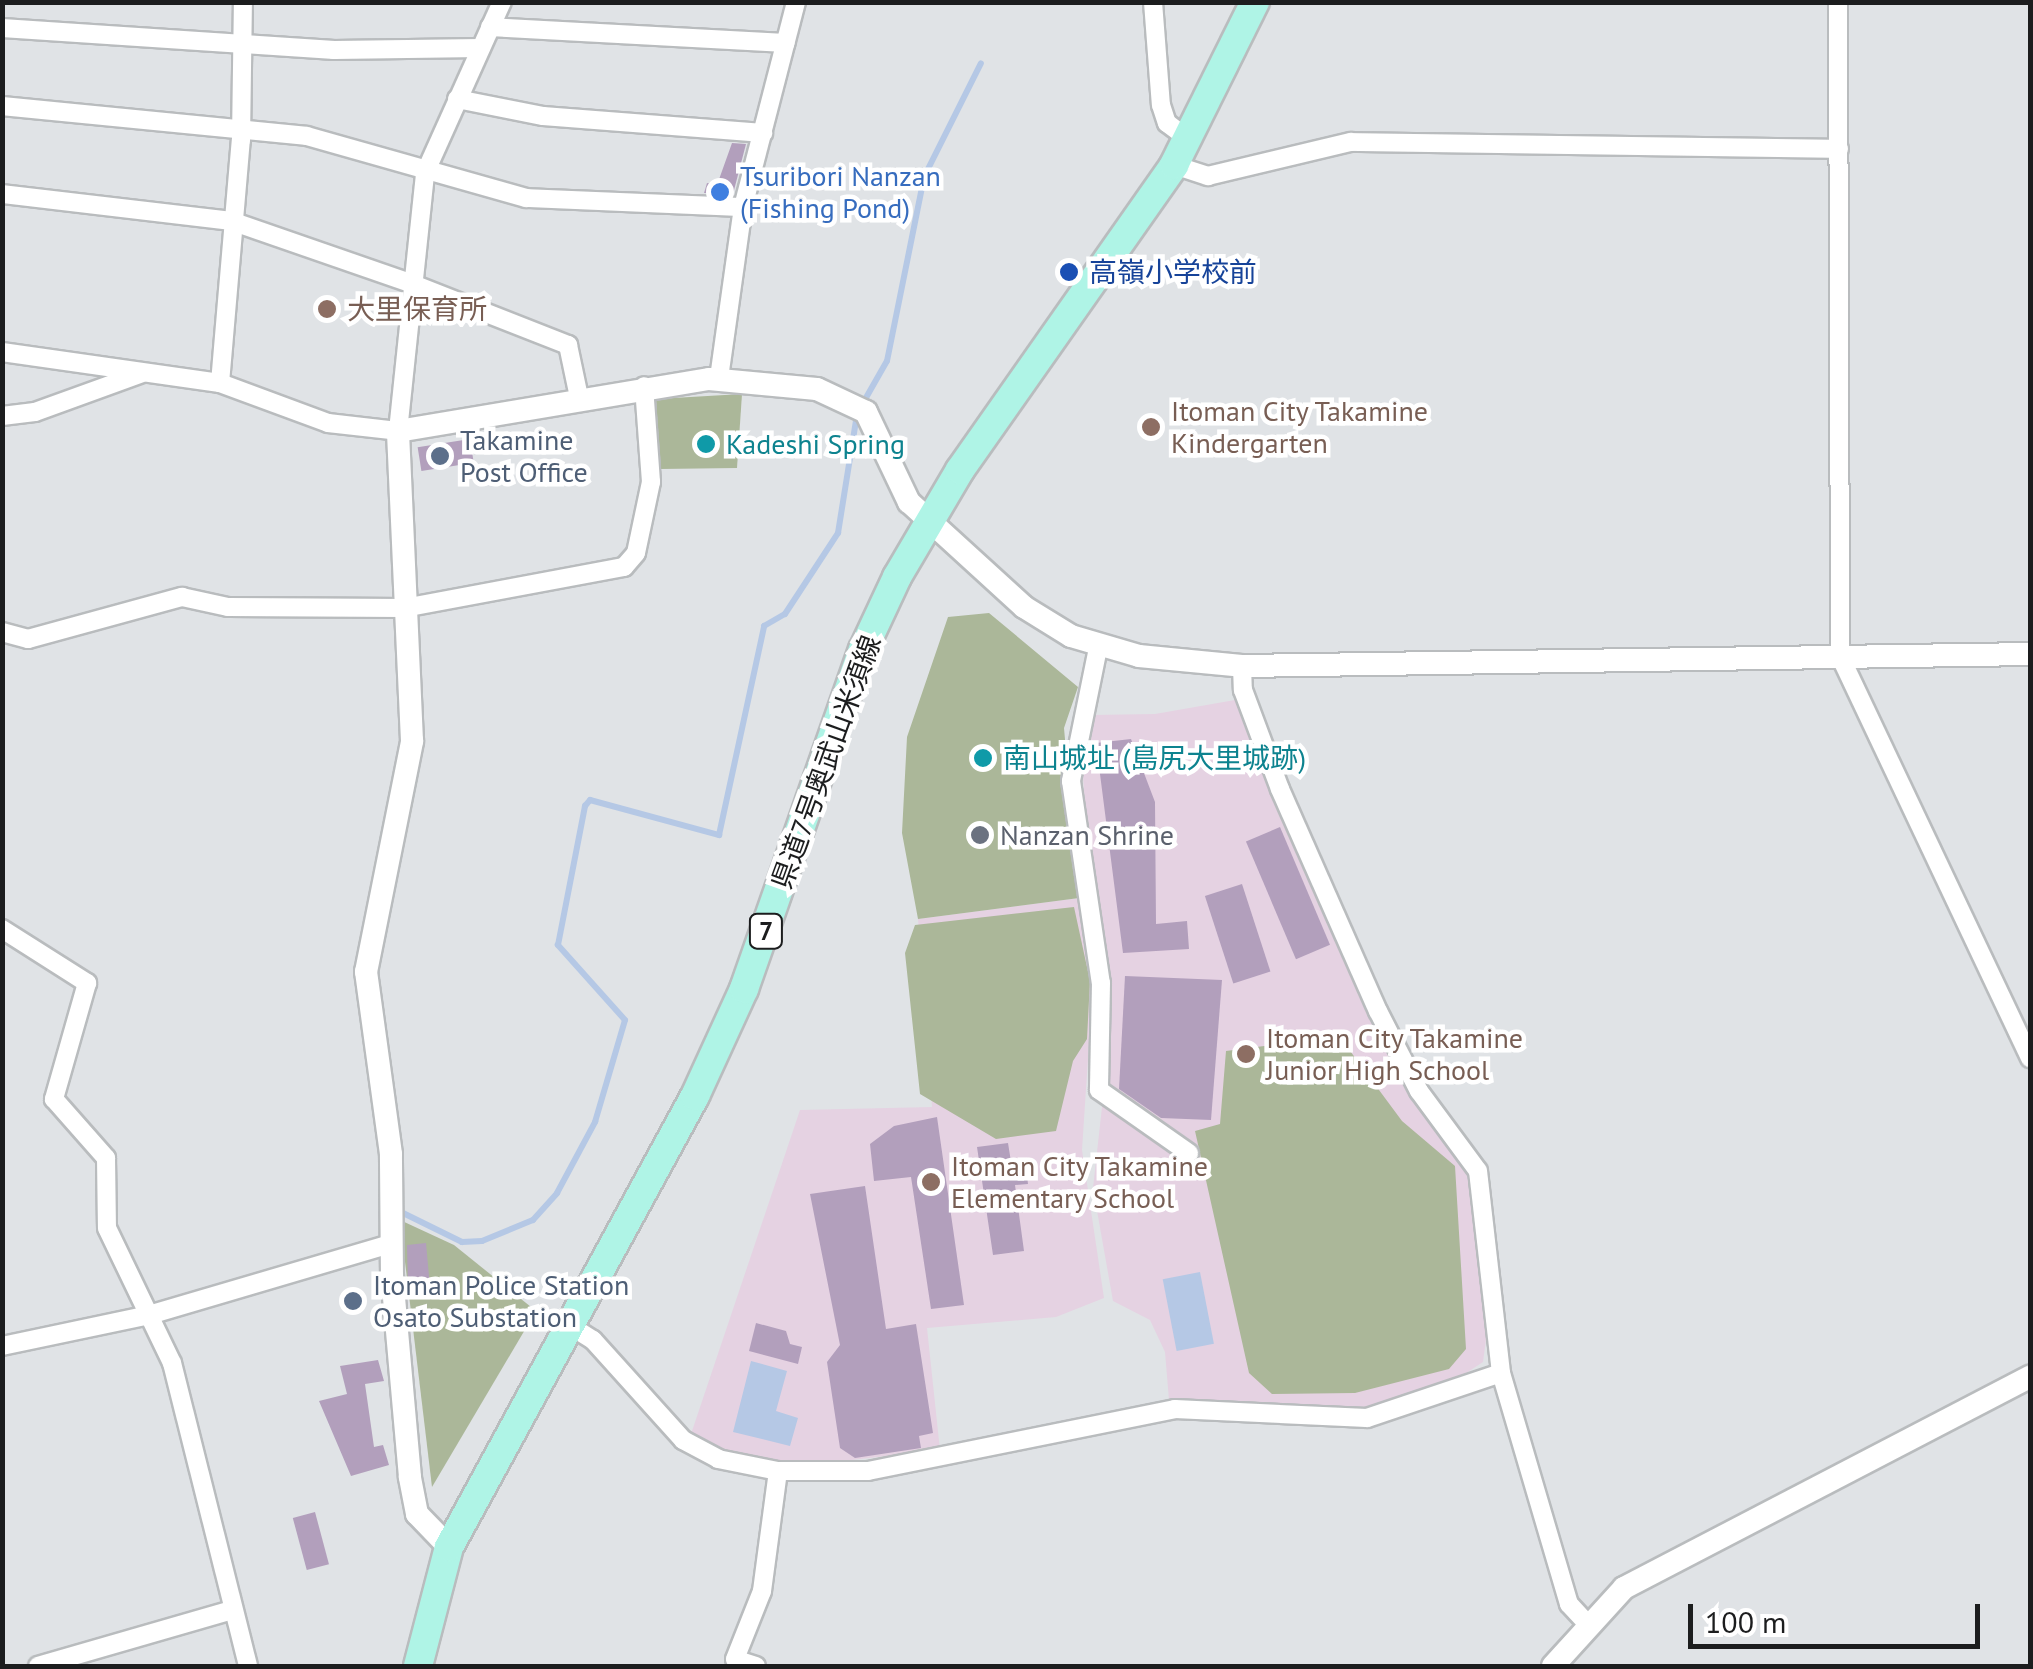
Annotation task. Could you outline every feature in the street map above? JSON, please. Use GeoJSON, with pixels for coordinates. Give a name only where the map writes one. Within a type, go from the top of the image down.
{"type":"FeatureCollection","features":[{"type":"Feature","properties":{"kind":"main road","name":"県道7号奥武山米須線"},"geometry":{"type":"LineString","coordinates":[[418,1666],[449,1548],[710,1065],[764,936],[863,650],[928,521],[1174,164],[1255,2]]}},
{"type":"Feature","properties":{"kind":"street"},"geometry":{"type":"LineString","coordinates":[[220,383],[241,134],[244,2]]}},
{"type":"Feature","properties":{"kind":"street"},"geometry":{"type":"LineString","coordinates":[[449,1548],[417,1514],[390,1244],[391,1154],[366,972],[412,741],[398,431],[410,283],[425,173],[502,2]]}},
{"type":"Feature","properties":{"kind":"street"},"geometry":{"type":"LineString","coordinates":[[719,378],[743,207],[796,2]]}},
{"type":"Feature","properties":{"kind":"street"},"geometry":{"type":"LineString","coordinates":[[1153,2],[1161,105],[1166,123],[1188,139]]}},
{"type":"Feature","properties":{"kind":"street"},"geometry":{"type":"LineString","coordinates":[[1838,2],[1840,656],[2030,1058]]}},
{"type":"Feature","properties":{"kind":"street"},"geometry":{"type":"LineString","coordinates":[[490,27],[786,43]]}},
{"type":"Feature","properties":{"kind":"street"},"geometry":{"type":"LineString","coordinates":[[2,28],[243,38],[334,50],[481,48]]}},
{"type":"Feature","properties":{"kind":"street"},"geometry":{"type":"LineString","coordinates":[[457,99],[544,116],[763,132]]}},
{"type":"Feature","properties":{"kind":"street"},"geometry":{"type":"LineString","coordinates":[[2,106],[241,134],[307,136],[425,173],[586,205],[743,207]]}},
{"type":"Feature","properties":{"kind":"street"},"geometry":{"type":"LineString","coordinates":[[1174,164],[1208,176],[1351,142],[1839,149]]}},
{"type":"Feature","properties":{"kind":"street"},"geometry":{"type":"LineString","coordinates":[[2,194],[231,221],[410,283],[568,345],[580,397]]}},
{"type":"Feature","properties":{"kind":"street"},"geometry":{"type":"LineString","coordinates":[[2,352],[220,383],[328,423],[398,431],[644,386],[719,378],[776,383],[841,396],[877,429],[899,489],[928,521],[1024,607],[1098,648],[1242,666],[2030,654]]}},
{"type":"Feature","properties":{"kind":"street"},"geometry":{"type":"LineString","coordinates":[[2,416],[35,412],[145,372]]}},
{"type":"Feature","properties":{"kind":"street"},"geometry":{"type":"LineString","coordinates":[[2,632],[28,640],[182,597],[228,607],[404,608],[629,564],[650,482],[644,386]]}},
{"type":"Feature","properties":{"kind":"street"},"geometry":{"type":"LineString","coordinates":[[1098,648],[1071,781],[1101,983],[1100,1090],[1188,1153]]}},
{"type":"Feature","properties":{"kind":"street"},"geometry":{"type":"LineString","coordinates":[[1242,666],[1243,690],[1280,789],[1370,994],[1419,1091],[1478,1171],[1501,1373],[1569,1604],[1586,1622]]}},
{"type":"Feature","properties":{"kind":"street"},"geometry":{"type":"LineString","coordinates":[[2,929],[88,982],[54,1099],[106,1158],[107,1228],[172,1363],[248,1666]]}},
{"type":"Feature","properties":{"kind":"street"},"geometry":{"type":"LineString","coordinates":[[2,1346],[150,1316],[390,1244]]}},
{"type":"Feature","properties":{"kind":"street"},"geometry":{"type":"LineString","coordinates":[[569,1325],[593,1340],[683,1440],[718,1459],[778,1471],[868,1471],[1175,1410],[1367,1418],[1501,1373]]}},
{"type":"Feature","properties":{"kind":"street"},"geometry":{"type":"LineString","coordinates":[[1553,1666],[1586,1622],[1624,1588],[1706,1539],[2030,1377]]}},
{"type":"Feature","properties":{"kind":"street"},"geometry":{"type":"LineString","coordinates":[[756,1666],[735,1658],[762,1592],[778,1471]]}},
{"type":"Feature","properties":{"kind":"street"},"geometry":{"type":"LineString","coordinates":[[38,1666],[232,1610]]}},
{"type":"Feature","properties":{"kind":"shaded area","name":"Itoman City Takamine Junior High School"},"geometry":{"type":"Polygon","coordinates":[[[1235,700],[1370,1019],[1409,1095],[1468,1172],[1487,1332],[1483,1362],[1451,1383],[1361,1410],[1169,1400],[1165,1352],[1150,1320],[1113,1301],[1093,1188],[1104,1089],[1081,746],[1091,715],[1155,714],[1235,700]]]}},
{"type":"Feature","properties":{"kind":"shaded area","name":"Itoman City Takamine Elementary School"},"geometry":{"type":"Polygon","coordinates":[[[1079,898],[1093,982],[1082,1150],[1104,1298],[1056,1317],[927,1328],[940,1450],[807,1465],[729,1455],[691,1434],[800,1110],[932,1107],[918,919],[1079,898]]]}},
{"type":"Feature","properties":{"kind":"green space"},"geometry":{"type":"Polygon","coordinates":[[[742,394],[737,468],[660,469],[656,399],[742,394]]]}},
{"type":"Feature","properties":{"kind":"green space"},"geometry":{"type":"Polygon","coordinates":[[[989,613],[1078,687],[1064,728],[1079,898],[918,919],[902,833],[907,737],[948,617],[989,613]]]}},
{"type":"Feature","properties":{"kind":"green space"},"geometry":{"type":"Polygon","coordinates":[[[1074,907],[1090,981],[1087,1039],[1073,1061],[1056,1131],[996,1139],[920,1094],[905,953],[915,925],[1074,907]]]}},
{"type":"Feature","properties":{"kind":"green space"},"geometry":{"type":"Polygon","coordinates":[[[1339,1036],[1402,1121],[1455,1166],[1466,1349],[1449,1369],[1355,1393],[1272,1394],[1249,1373],[1195,1131],[1220,1124],[1226,1051],[1339,1036]]]}},
{"type":"Feature","properties":{"kind":"green space"},"geometry":{"type":"Polygon","coordinates":[[[400,1220],[454,1245],[536,1311],[432,1487],[400,1220]]]}},
{"type":"Feature","properties":{"kind":"water"},"geometry":{"type":"Polygon","coordinates":[[[1200,1272],[1214,1344],[1177,1351],[1163,1279],[1200,1272]]]}},
{"type":"Feature","properties":{"kind":"water"},"geometry":{"type":"Polygon","coordinates":[[[751,1361],[787,1371],[776,1411],[798,1418],[790,1446],[733,1432],[751,1361]]]}},
{"type":"Feature","properties":{"kind":"building"},"geometry":{"type":"Polygon","coordinates":[[[732,143],[746,144],[733,194],[704,193],[707,183],[717,185],[732,143]]]}},
{"type":"Feature","properties":{"kind":"building","name":"Takamine Post Office"},"geometry":{"type":"Polygon","coordinates":[[[470,439],[474,463],[421,471],[418,447],[470,439]]]}},
{"type":"Feature","properties":{"kind":"building"},"geometry":{"type":"Polygon","coordinates":[[[1131,739],[1155,802],[1156,924],[1187,921],[1189,949],[1123,953],[1096,743],[1131,739]]]}},
{"type":"Feature","properties":{"kind":"building"},"geometry":{"type":"Polygon","coordinates":[[[1280,827],[1330,945],[1296,959],[1246,841],[1280,827]]]}},
{"type":"Feature","properties":{"kind":"building"},"geometry":{"type":"Polygon","coordinates":[[[1242,884],[1270,971],[1233,984],[1205,896],[1242,884]]]}},
{"type":"Feature","properties":{"kind":"building"},"geometry":{"type":"Polygon","coordinates":[[[1125,976],[1222,980],[1211,1120],[1161,1118],[1119,1089],[1125,976]]]}},
{"type":"Feature","properties":{"kind":"building"},"geometry":{"type":"Polygon","coordinates":[[[937,1117],[964,1305],[931,1309],[911,1177],[874,1181],[870,1144],[894,1126],[937,1117]]]}},
{"type":"Feature","properties":{"kind":"building"},"geometry":{"type":"Polygon","coordinates":[[[1008,1143],[1012,1168],[1026,1167],[1028,1184],[1015,1185],[1024,1251],[993,1255],[977,1147],[1008,1143]]]}},
{"type":"Feature","properties":{"kind":"building"},"geometry":{"type":"Polygon","coordinates":[[[865,1186],[886,1329],[916,1324],[933,1433],[919,1436],[921,1448],[855,1458],[840,1448],[827,1362],[840,1345],[810,1194],[865,1186]]]}},
{"type":"Feature","properties":{"kind":"building"},"geometry":{"type":"Polygon","coordinates":[[[426,1243],[430,1287],[408,1289],[407,1245],[426,1243]]]}},
{"type":"Feature","properties":{"kind":"building"},"geometry":{"type":"Polygon","coordinates":[[[756,1323],[786,1331],[790,1344],[802,1347],[798,1364],[749,1351],[756,1323]]]}},
{"type":"Feature","properties":{"kind":"building"},"geometry":{"type":"Polygon","coordinates":[[[378,1360],[384,1381],[365,1384],[374,1447],[383,1445],[389,1465],[351,1476],[319,1401],[347,1394],[340,1366],[378,1360]]]}},
{"type":"Feature","properties":{"kind":"building"},"geometry":{"type":"Polygon","coordinates":[[[315,1512],[329,1564],[307,1570],[293,1518],[315,1512]]]}},
{"type":"Feature","properties":{"kind":"waterway"},"geometry":{"type":"LineString","coordinates":[[863,403],[887,361],[924,177],[981,63]]}},
{"type":"Feature","properties":{"kind":"waterway"},"geometry":{"type":"LineString","coordinates":[[401,1212],[462,1242],[482,1241],[533,1220],[557,1193],[595,1122],[625,1020],[558,945],[585,806],[590,800],[719,835],[764,626],[785,614],[838,533],[857,414]]}},
{"type":"Feature","properties":{"kind":"place","name":"Tsuribori Nanzan (Fishing Pond)"},"geometry":{"type":"Point","coordinates":[720,192]}},
{"type":"Feature","properties":{"kind":"place","name":"高嶺小学校前"},"geometry":{"type":"Point","coordinates":[1069,272]}},
{"type":"Feature","properties":{"kind":"place","name":"大里保育所"},"geometry":{"type":"Point","coordinates":[327,309]}},
{"type":"Feature","properties":{"kind":"place","name":"Itoman City Takamine Kindergarten"},"geometry":{"type":"Point","coordinates":[1151,427]}},
{"type":"Feature","properties":{"kind":"place","name":"Kadeshi Spring"},"geometry":{"type":"Point","coordinates":[706,444]}},
{"type":"Feature","properties":{"kind":"place","name":"Takamine Post Office"},"geometry":{"type":"Point","coordinates":[440,456]}},
{"type":"Feature","properties":{"kind":"place","name":"南山城址 (島尻大里城跡)"},"geometry":{"type":"Point","coordinates":[983,758]}},
{"type":"Feature","properties":{"kind":"place","name":"Nanzan Shrine"},"geometry":{"type":"Point","coordinates":[980,835]}},
{"type":"Feature","properties":{"kind":"place","name":"Itoman City Takamine Junior High School"},"geometry":{"type":"Point","coordinates":[1246,1054]}},
{"type":"Feature","properties":{"kind":"place","name":"Itoman City Takamine Elementary School"},"geometry":{"type":"Point","coordinates":[931,1182]}},
{"type":"Feature","properties":{"kind":"place","name":"Itoman Police Station Osato Substation"},"geometry":{"type":"Point","coordinates":[353,1301]}}]}
